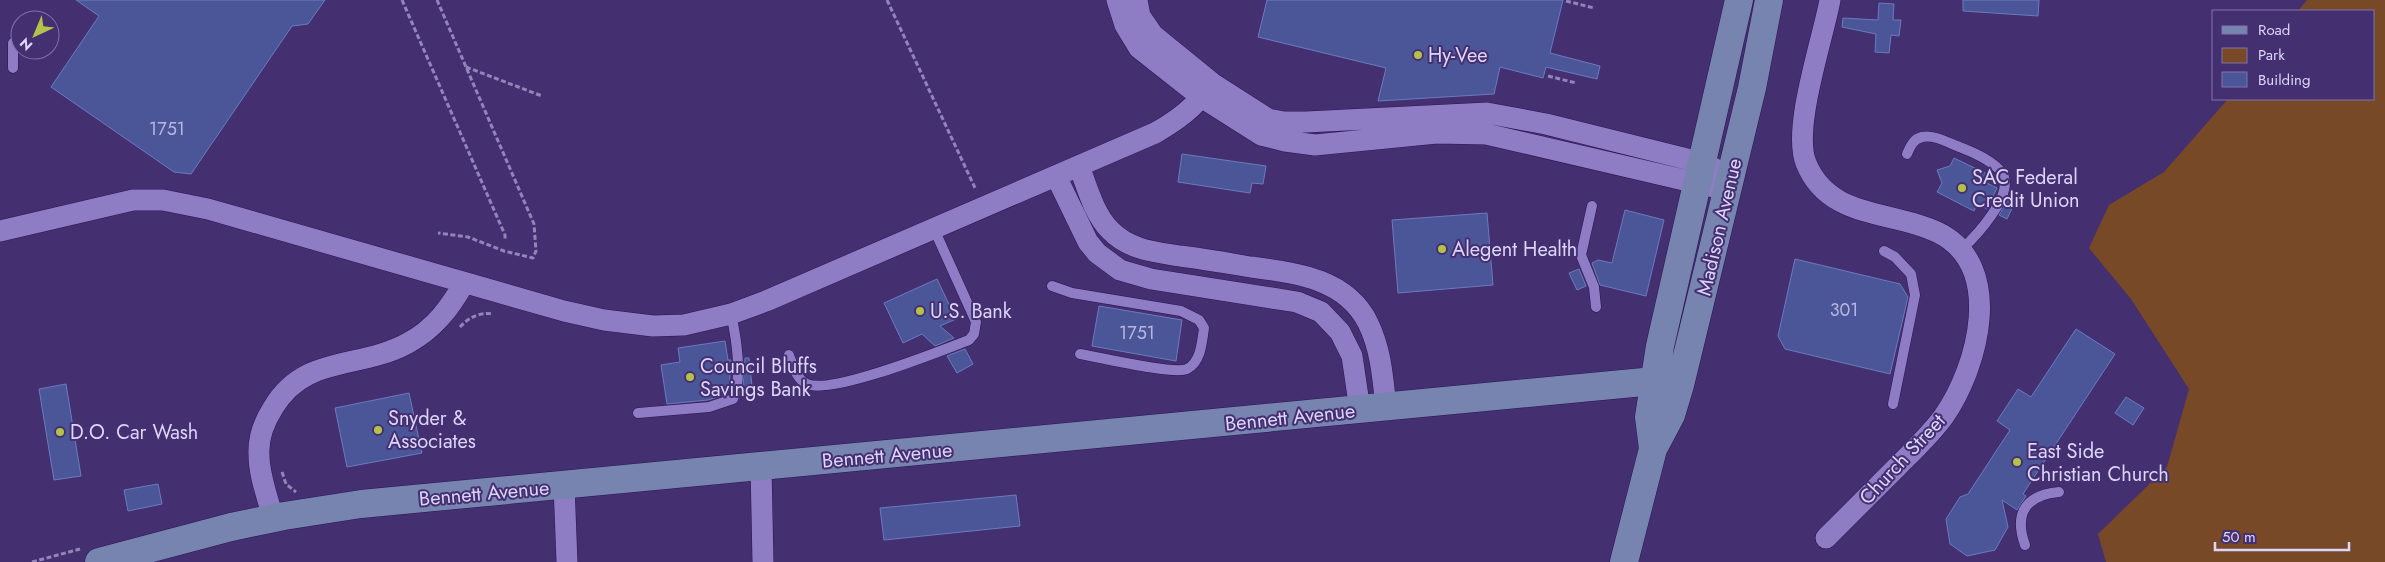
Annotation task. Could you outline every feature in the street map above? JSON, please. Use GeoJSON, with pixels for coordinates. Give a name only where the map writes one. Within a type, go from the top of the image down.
{"type":"FeatureCollection","features":[{"type":"Feature","properties":{"kind":"main road","name":"Madison Avenue"},"geometry":{"type":"LineString","coordinates":[[1667,383],[1660,346],[1739,0]]}},
{"type":"Feature","properties":{"kind":"main road","name":"Madison Avenue"},"geometry":{"type":"LineString","coordinates":[[1624,562],[1653,448],[1649,418],[1667,383],[1730,180],[1752,88],[1769,0]]}},
{"type":"Feature","properties":{"kind":"main road","name":"Bennett Avenue"},"geometry":{"type":"LineString","coordinates":[[99,562],[273,518],[361,504],[1667,383]]}},
{"type":"Feature","properties":{"kind":"street"},"geometry":{"type":"LineString","coordinates":[[1117,0],[1124,25],[1139,48],[1207,90],[1268,119],[1284,122],[1487,113],[1546,124],[1700,173],[1717,170],[1730,180]]}},
{"type":"Feature","properties":{"kind":"street"},"geometry":{"type":"LineString","coordinates":[[1137,0],[1140,16],[1153,35],[1207,90]]}},
{"type":"Feature","properties":{"kind":"street","name":"Church Street"},"geometry":{"type":"LineString","coordinates":[[1826,538],[1930,434],[1954,400],[1964,380],[1972,353],[1980,296],[1976,274],[1961,250],[1952,240],[1937,232],[1858,210],[1841,203],[1814,178],[1805,162],[1802,145],[1803,123],[1830,0]]}},
{"type":"Feature","properties":{"kind":"street"},"geometry":{"type":"LineString","coordinates":[[0,231],[133,200],[154,199],[208,209],[564,311],[630,324],[684,325],[731,314],[766,301],[1161,130],[1182,117],[1207,90]]}},
{"type":"Feature","properties":{"kind":"street"},"geometry":{"type":"LineString","coordinates":[[1079,166],[1102,220],[1110,230],[1131,245],[1159,252],[1303,275],[1334,287],[1346,296],[1368,322],[1380,356],[1373,409]]}},
{"type":"Feature","properties":{"kind":"street"},"geometry":{"type":"LineString","coordinates":[[1056,176],[1088,242],[1096,253],[1120,270],[1151,279],[1297,302],[1321,312],[1340,332],[1352,356],[1373,409]]}},
{"type":"Feature","properties":{"kind":"street"},"geometry":{"type":"LineString","coordinates":[[273,518],[258,454],[262,430],[278,399],[295,382],[314,371],[383,355],[410,343],[446,312],[464,283]]}},
{"type":"Feature","properties":{"kind":"street"},"geometry":{"type":"LineString","coordinates":[[761,467],[763,562]]}},
{"type":"Feature","properties":{"kind":"street"},"geometry":{"type":"LineString","coordinates":[[564,485],[567,562]]}},
{"type":"Feature","properties":{"kind":"lane"},"geometry":{"type":"LineString","coordinates":[[13,60],[13,68]]}},
{"type":"Feature","properties":{"kind":"lane"},"geometry":{"type":"LineString","coordinates":[[1907,154],[1916,139],[1924,136],[1935,137],[1972,152],[2002,172],[2005,188],[1991,216],[1978,234],[1961,250]]}},
{"type":"Feature","properties":{"kind":"lane"},"geometry":{"type":"LineString","coordinates":[[1592,206],[1581,255],[1594,287],[1596,307]]}},
{"type":"Feature","properties":{"kind":"lane"},"geometry":{"type":"LineString","coordinates":[[788,355],[796,373],[805,383],[812,385],[831,384],[902,364],[969,340],[974,334],[976,322],[934,229]]}},
{"type":"Feature","properties":{"kind":"lane"},"geometry":{"type":"LineString","coordinates":[[1884,251],[1895,257],[1911,274],[1915,294],[1893,404]]}},
{"type":"Feature","properties":{"kind":"lane"},"geometry":{"type":"LineString","coordinates":[[1052,286],[1072,293],[1182,311],[1199,320],[1204,328],[1198,356],[1192,365],[1185,370],[1164,369],[1080,354]]}},
{"type":"Feature","properties":{"kind":"lane"},"geometry":{"type":"LineString","coordinates":[[638,413],[709,407],[733,399],[737,385],[736,354],[731,314]]}},
{"type":"Feature","properties":{"kind":"lane"},"geometry":{"type":"LineString","coordinates":[[2025,545],[2021,532],[2021,520],[2026,506],[2034,497],[2059,492]]}},
{"type":"Feature","properties":{"kind":"path"},"geometry":{"type":"LineString","coordinates":[[402,0],[505,235],[505,241]]}},
{"type":"Feature","properties":{"kind":"path"},"geometry":{"type":"LineString","coordinates":[[437,0],[534,224],[536,251],[533,258],[504,251],[468,237],[438,233]]}},
{"type":"Feature","properties":{"kind":"path"},"geometry":{"type":"LineString","coordinates":[[887,0],[984,208]]}},
{"type":"Feature","properties":{"kind":"path"},"geometry":{"type":"LineString","coordinates":[[1566,1],[1594,8]]}},
{"type":"Feature","properties":{"kind":"path"},"geometry":{"type":"LineString","coordinates":[[466,67],[542,96]]}},
{"type":"Feature","properties":{"kind":"path"},"geometry":{"type":"LineString","coordinates":[[1548,76],[1576,83]]}},
{"type":"Feature","properties":{"kind":"path"},"geometry":{"type":"LineString","coordinates":[[456,331],[472,317],[486,313],[493,314]]}},
{"type":"Feature","properties":{"kind":"path"},"geometry":{"type":"LineString","coordinates":[[281,467],[286,484]]}},
{"type":"Feature","properties":{"kind":"green space"},"geometry":{"type":"Polygon","coordinates":[[[2307,0],[2385,0],[2385,562],[2106,562],[2098,534],[2167,467],[2189,389],[2131,299],[2089,248],[2109,205],[2164,172],[2227,100],[2375,100],[2375,10],[2299,10],[2307,0]]]}},
{"type":"Feature","properties":{"kind":"building"},"geometry":{"type":"Polygon","coordinates":[[[76,0],[325,0],[308,24],[292,26],[191,174],[174,172],[51,87],[99,16],[76,0]]]}},
{"type":"Feature","properties":{"kind":"building","name":"Hy-Vee"},"geometry":{"type":"Polygon","coordinates":[[[1267,0],[1563,0],[1550,53],[1600,66],[1597,79],[1546,67],[1543,78],[1500,67],[1494,94],[1378,101],[1386,68],[1258,37],[1267,0]]]}},
{"type":"Feature","properties":{"kind":"building"},"geometry":{"type":"Polygon","coordinates":[[[1963,0],[2039,0],[2038,16],[1963,11],[1963,0]]]}},
{"type":"Feature","properties":{"kind":"building"},"geometry":{"type":"Polygon","coordinates":[[[1879,3],[1894,4],[1893,20],[1901,20],[1899,36],[1891,35],[1889,53],[1875,52],[1876,34],[1842,27],[1843,18],[1878,20],[1879,3]]]}},
{"type":"Feature","properties":{"kind":"building"},"geometry":{"type":"Polygon","coordinates":[[[1182,154],[1266,166],[1263,184],[1252,183],[1250,193],[1178,182],[1182,154]]]}},
{"type":"Feature","properties":{"kind":"building","name":"SAC Federal Credit Union"},"geometry":{"type":"Polygon","coordinates":[[[1954,158],[1991,176],[1987,183],[1997,188],[1987,209],[1977,204],[1974,211],[1937,192],[1942,183],[1937,170],[1950,166],[1954,158]]]}},
{"type":"Feature","properties":{"kind":"building"},"geometry":{"type":"Polygon","coordinates":[[[2010,195],[2017,198],[2007,219],[1999,215],[2010,195]]]}},
{"type":"Feature","properties":{"kind":"building"},"geometry":{"type":"Polygon","coordinates":[[[1625,210],[1664,220],[1646,296],[1600,285],[1592,263],[1598,260],[1612,263],[1625,210]]]}},
{"type":"Feature","properties":{"kind":"building","name":"Alegent Health"},"geometry":{"type":"Polygon","coordinates":[[[1487,213],[1493,285],[1398,293],[1392,220],[1487,213]]]}},
{"type":"Feature","properties":{"kind":"building"},"geometry":{"type":"Polygon","coordinates":[[[1795,259],[1900,284],[1908,297],[1890,374],[1785,349],[1778,336],[1795,259]]]}},
{"type":"Feature","properties":{"kind":"building"},"geometry":{"type":"Polygon","coordinates":[[[1579,269],[1586,286],[1577,290],[1569,273],[1579,269]]]}},
{"type":"Feature","properties":{"kind":"building","name":"U.S. Bank"},"geometry":{"type":"Polygon","coordinates":[[[937,279],[956,319],[940,326],[954,338],[935,346],[922,334],[903,343],[884,303],[937,279]]]}},
{"type":"Feature","properties":{"kind":"building"},"geometry":{"type":"Polygon","coordinates":[[[1099,306],[1182,320],[1176,361],[1092,346],[1099,306]]]}},
{"type":"Feature","properties":{"kind":"building","name":"East Side Christian Church"},"geometry":{"type":"Polygon","coordinates":[[[2076,329],[2115,354],[2023,494],[2026,496],[2017,510],[2002,500],[2008,527],[1995,550],[1967,556],[1950,544],[1946,519],[1960,497],[1968,494],[2010,430],[1997,421],[2018,389],[2031,397],[2076,329]]]}},
{"type":"Feature","properties":{"kind":"building","name":"Council Bluffs Savings Bank"},"geometry":{"type":"Polygon","coordinates":[[[725,341],[728,360],[731,360],[729,389],[719,390],[721,396],[708,400],[667,404],[661,365],[680,362],[678,348],[725,341]]]}},
{"type":"Feature","properties":{"kind":"building"},"geometry":{"type":"Polygon","coordinates":[[[965,349],[973,364],[957,373],[947,356],[965,349]]]}},
{"type":"Feature","properties":{"kind":"building"},"geometry":{"type":"Polygon","coordinates":[[[745,358],[749,358],[752,386],[743,387],[745,358]]]}},
{"type":"Feature","properties":{"kind":"building","name":"D.O. Car Wash"},"geometry":{"type":"Polygon","coordinates":[[[66,384],[81,476],[54,480],[39,389],[66,384]]]}},
{"type":"Feature","properties":{"kind":"building","name":"Snyder & Associates"},"geometry":{"type":"Polygon","coordinates":[[[409,393],[422,453],[347,467],[335,408],[409,393]]]}},
{"type":"Feature","properties":{"kind":"building"},"geometry":{"type":"Polygon","coordinates":[[[2126,397],[2144,408],[2133,425],[2115,413],[2126,397]]]}},
{"type":"Feature","properties":{"kind":"building"},"geometry":{"type":"Polygon","coordinates":[[[158,484],[162,504],[128,511],[124,490],[158,484]]]}},
{"type":"Feature","properties":{"kind":"building"},"geometry":{"type":"Polygon","coordinates":[[[1016,495],[1020,526],[884,540],[880,508],[1016,495]]]}},
{"type":"Feature","properties":{"kind":"place","name":"Hy-Vee"},"geometry":{"type":"Point","coordinates":[1418,55]}},
{"type":"Feature","properties":{"kind":"place","name":"SAC Federal Credit Union"},"geometry":{"type":"Point","coordinates":[1962,188]}},
{"type":"Feature","properties":{"kind":"place","name":"Alegent Health"},"geometry":{"type":"Point","coordinates":[1442,249]}},
{"type":"Feature","properties":{"kind":"place","name":"U.S. Bank"},"geometry":{"type":"Point","coordinates":[920,311]}},
{"type":"Feature","properties":{"kind":"place","name":"Council Bluffs Savings Bank"},"geometry":{"type":"Point","coordinates":[690,377]}},
{"type":"Feature","properties":{"kind":"place","name":"Snyder & Associates"},"geometry":{"type":"Point","coordinates":[378,430]}},
{"type":"Feature","properties":{"kind":"place","name":"D.O. Car Wash"},"geometry":{"type":"Point","coordinates":[60,432]}},
{"type":"Feature","properties":{"kind":"place","name":"East Side Christian Church"},"geometry":{"type":"Point","coordinates":[2017,462]}}]}
